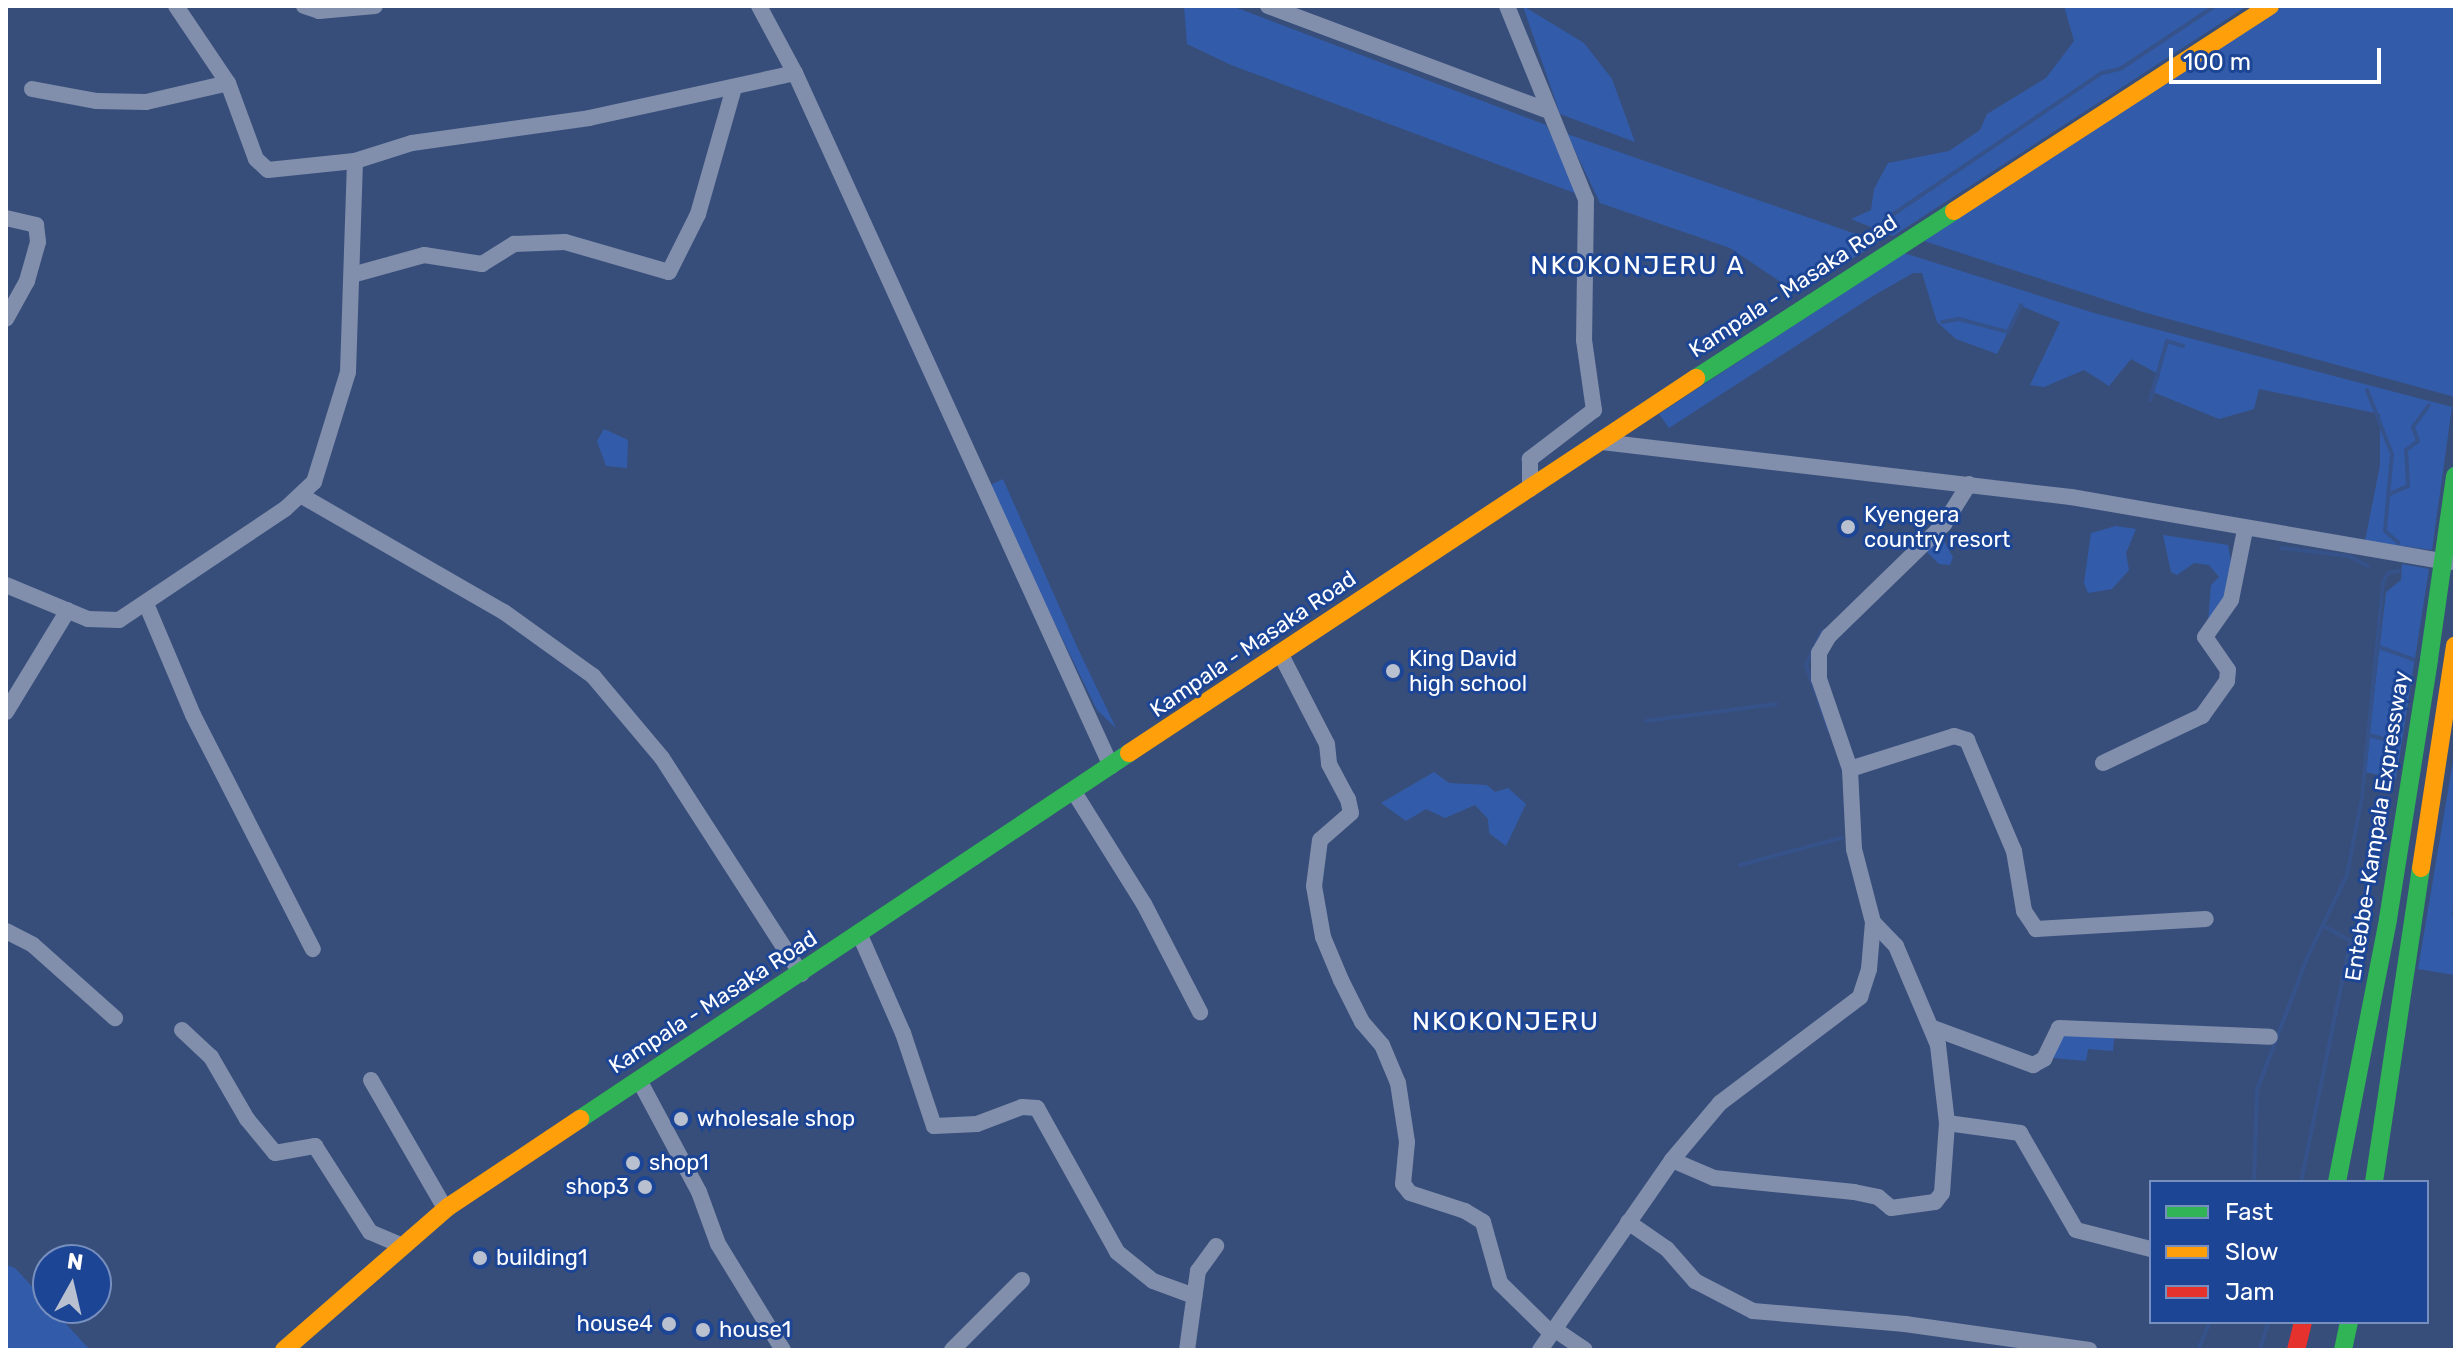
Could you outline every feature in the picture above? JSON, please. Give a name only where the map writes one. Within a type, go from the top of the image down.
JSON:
[{"type":"highway","name":"Kampala - Masaka Road","points":[[284,1350],[401,1245],[446,1210],[859,933],[1530,491],[1599,441],[2270,6]]},
{"type":"highway","name":"Entebbe–Kampala Expressway","points":[[2337,1180],[2388,919],[2455,476]]},
{"type":"highway","points":[[2374,1180],[2454,653]]},
{"type":"highway","points":[[2296,1350],[2302,1324]]},
{"type":"highway","points":[[2343,1350],[2349,1324]]},
{"type":"street","points":[[176,6],[228,83],[256,159],[268,170],[355,161],[412,143],[589,118],[795,73]]},
{"type":"street","points":[[304,6],[330,11],[375,6]]},
{"type":"street","points":[[759,6],[795,73],[1111,766]]},
{"type":"street","points":[[1268,6],[1549,111]]},
{"type":"street","points":[[1507,6],[1586,200],[1584,340],[1594,410],[1530,459],[1530,491]]},
{"type":"street","points":[[32,89],[97,101],[146,102],[228,83]]},
{"type":"street","points":[[352,275],[424,255],[482,264],[514,244],[565,242],[669,272],[698,214],[734,88]]},
{"type":"street","points":[[6,585],[102,621],[147,606],[302,496],[321,471],[344,397],[355,161]]},
{"type":"street","points":[[6,218],[36,225],[38,242],[27,281],[6,319]]},
{"type":"street","points":[[1599,441],[2115,504],[2245,530],[2455,563]]},
{"type":"street","points":[[1540,1350],[1672,1160],[1720,1103],[1860,997],[1869,969],[1873,922],[1854,849],[1850,769],[1819,679],[1819,653],[1829,636],[1944,524],[1969,484]]},
{"type":"street","points":[[302,496],[504,612],[593,676],[641,727],[801,974]]},
{"type":"street","points":[[2103,763],[2202,716],[2227,681],[2228,670],[2205,637],[2231,600],[2245,530]]},
{"type":"street","points":[[147,606],[193,715],[313,949]]},
{"type":"street","points":[[6,712],[68,610]]},
{"type":"street","points":[[1285,652],[1334,740],[1332,753],[1358,807],[1357,815],[1324,843],[1321,858],[1319,891],[1333,939]]},
{"type":"street","points":[[1285,652],[1327,744],[1329,764],[1348,799],[1351,813],[1320,840],[1314,886],[1323,937],[1341,980],[1362,1022],[1382,1045],[1398,1083],[1407,1142],[1403,1184],[1410,1193],[1465,1211],[1483,1222],[1500,1283],[1552,1331],[1585,1350]]},
{"type":"street","points":[[1850,769],[1954,736],[1967,740],[2014,851],[2024,911],[2036,929],[2206,919]]},
{"type":"street","points":[[1074,792],[1144,904],[1200,1012]]},
{"type":"street","points":[[1672,1160],[1714,1178],[1854,1192],[1878,1197],[1897,1209],[1935,1202],[1942,1193],[1947,1123],[1933,1028],[1896,946],[1873,922]]},
{"type":"street","points":[[6,931],[33,945],[115,1018]]},
{"type":"street","points":[[859,933],[900,1023],[934,1126],[977,1124],[1022,1107],[1037,1108],[1117,1252],[1153,1281],[1194,1296]]},
{"type":"street","points":[[1933,1028],[2033,1065],[2044,1059],[2059,1028],[2270,1037]]},
{"type":"street","points":[[182,1030],[211,1057],[247,1119],[275,1153],[315,1146],[370,1232],[401,1245]]},
{"type":"street","points":[[371,1080],[446,1210]]},
{"type":"street","points":[[639,1080],[690,1173],[718,1244],[783,1350]]},
{"type":"street","points":[[1947,1123],[2020,1133],[2076,1230],[2149,1248]]},
{"type":"street","points":[[1628,1222],[1667,1249],[1695,1281],[1753,1311],[1905,1324],[2089,1350]]},
{"type":"street","points":[[1187,1350],[1201,1264],[1216,1246]]},
{"type":"street","points":[[952,1350],[1022,1280]]},
{"type":"shaded area","points":[[1184,6],[1232,6],[1546,125],[1580,195],[1231,65],[1187,44]]},
{"type":"shaded area","points":[[1523,6],[1584,43],[1612,79],[1635,142],[1560,114]]},
{"type":"shaded area","points":[[2064,6],[2247,6],[1893,236],[1851,219],[1871,210],[1874,189],[1888,163],[1949,151],[1980,130],[1987,114],[2046,78],[2074,41]]},
{"type":"shaded area","points":[[2284,6],[2455,6],[2455,397],[2143,312],[1924,241]]},
{"type":"shaded area","points":[[1567,134],[1879,242],[1797,293],[1730,248],[1600,203]]},
{"type":"shaded area","points":[[1904,253],[2094,313],[2452,407],[2432,550],[2365,541],[2380,465],[2380,414],[2259,389],[2254,409],[2219,419],[2153,392],[2160,375],[2131,359],[2109,386],[2084,370],[2044,387],[2030,385],[2060,322],[2021,306],[1997,354],[1956,339],[1937,322],[1922,273],[1913,273],[1873,296],[1669,428],[1659,414]]},
{"type":"shaded area","points":[[604,429],[628,440],[627,468],[606,466],[597,441]]},
{"type":"shaded area","points":[[1003,479],[1116,728],[1097,710],[988,486]]},
{"type":"shaded area","points":[[2116,526],[2136,529],[2126,553],[2129,570],[2112,589],[2088,593],[2084,583],[2091,533]]},
{"type":"shaded area","points":[[2163,535],[2228,545],[2232,567],[2228,599],[2208,622],[2211,585],[2219,577],[2209,565],[2194,563],[2177,575],[2171,572]]},
{"type":"shaded area","points":[[1941,536],[1953,557],[1950,565],[1939,564],[1927,552]]},
{"type":"shaded area","points":[[2402,564],[2429,569],[2396,779],[2365,772],[2386,592],[2401,580]]},
{"type":"shaded area","points":[[2455,749],[2455,975],[2418,969]]},
{"type":"shaded area","points":[[1434,772],[1449,783],[1487,785],[1495,792],[1508,788],[1526,804],[1506,846],[1489,833],[1488,819],[1475,805],[1445,818],[1426,809],[1406,821],[1381,803]]},
{"type":"shaded area","points":[[2055,1033],[2114,1038],[2113,1051],[2088,1049],[2086,1061],[2052,1058]]},
{"type":"shaded area","points":[[6,1265],[15,1268],[32,1287],[32,1324],[66,1324],[90,1350],[6,1350]]},
{"type":"waterway","points":[[1886,219],[2102,73],[2120,69],[2215,6]]},
{"type":"waterway","points":[[1942,322],[1959,319],[2008,332],[2021,305]]},
{"type":"waterway","points":[[2150,400],[2167,341],[2183,346]]},
{"type":"waterway","points":[[2367,390],[2392,454],[2385,531],[2399,543]]},
{"type":"waterway","points":[[2390,494],[2408,486],[2406,450],[2418,441],[2413,427],[2429,405]]},
{"type":"waterway","points":[[2281,548],[2349,556],[2368,566]]},
{"type":"waterway","points":[[2254,1180],[2257,1090],[2308,956],[2347,875],[2362,798],[2383,582],[2388,573],[2399,571]]},
{"type":"waterway","points":[[1822,631],[1806,665],[1829,731]]},
{"type":"waterway","points":[[2379,647],[2414,660]]},
{"type":"waterway","points":[[1646,721],[1776,704]]},
{"type":"waterway","points":[[2368,735],[2399,743]]},
{"type":"waterway","points":[[2455,812],[2455,817]]},
{"type":"waterway","points":[[1740,865],[1841,838]]},
{"type":"waterway","points":[[2454,916],[2455,900]]},
{"type":"waterway","points":[[2324,926],[2359,946]]},
{"type":"waterway","points":[[2301,1180],[2350,943]]},
{"type":"waterway","points":[[2198,1350],[2209,1324]]},
{"type":"waterway","points":[[2260,1350],[2267,1324]]},
{"type":"traffic: fast","points":[[1696,378],[1954,211]]},
{"type":"traffic: fast","points":[[2429,659],[2455,476]]},
{"type":"traffic: fast","points":[[2337,1180],[2388,919],[2429,659]]},
{"type":"traffic: fast","points":[[580,1119],[1129,753]]},
{"type":"traffic: fast","points":[[2374,1180],[2421,868]]},
{"type":"traffic: fast","points":[[2343,1350],[2349,1324]]},
{"type":"traffic: slow","points":[[1954,211],[2270,6]]},
{"type":"traffic: slow","points":[[1129,753],[1696,378]]},
{"type":"traffic: slow","points":[[2421,868],[2455,646]]},
{"type":"traffic: slow","points":[[284,1350],[448,1207],[580,1119]]},
{"type":"traffic: jam","points":[[2296,1350],[2302,1324]]},
{"type":"place","name":"Kyengera country resort","points":[[1848,527]]},
{"type":"place","name":"King David high school","points":[[1393,671]]},
{"type":"place","name":"wholesale shop","points":[[681,1119]]},
{"type":"place","name":"shop1","points":[[633,1163]]},
{"type":"place","name":"shop3","points":[[645,1187]]},
{"type":"place","name":"building1","points":[[480,1258]]},
{"type":"place","name":"house4","points":[[669,1324]]},
{"type":"place","name":"house1","points":[[703,1330]]},
{"type":"district","name":"NKOKONJERU A","points":[[1638,266]]},
{"type":"district","name":"NKOKONJERU","points":[[1506,1022]]}]
